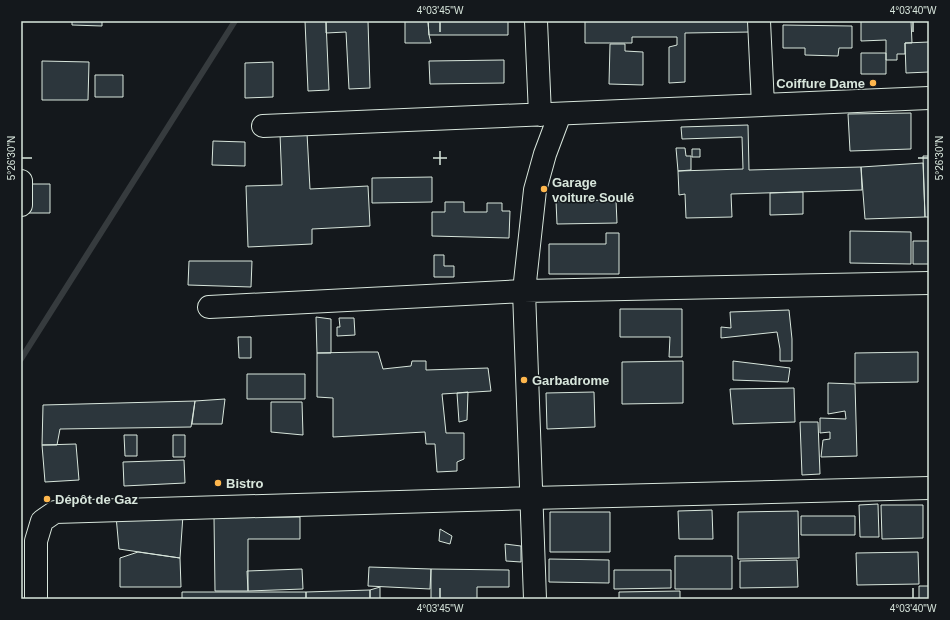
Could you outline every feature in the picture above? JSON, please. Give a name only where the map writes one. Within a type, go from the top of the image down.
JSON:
[{"type":"street","points":[[535,599],[524,291],[535,190],[545,154],[550,114],[536,21]]},
{"type":"street","points":[[759,21],[763,105]]},
{"type":"street","points":[[264,126],[929,98]]},
{"type":"street","points":[[21,181],[21,205]]},
{"type":"street","points":[[209,307],[524,291],[929,283]]},
{"type":"street","points":[[36,599],[36,541],[42,521],[55,512],[929,488]]},
{"type":"building","points":[[72,21],[102,21],[102,26],[72,25]]},
{"type":"building","points":[[305,21],[326,21],[329,90],[308,91]]},
{"type":"building","points":[[326,21],[368,21],[370,88],[349,89],[346,32],[326,33]]},
{"type":"building","points":[[405,21],[428,21],[431,43],[405,43]]},
{"type":"building","points":[[428,21],[508,21],[508,35],[429,35]]},
{"type":"building","points":[[585,21],[751,21],[751,32],[685,33],[685,82],[669,83],[669,47],[677,45],[677,37],[632,37],[632,43],[585,43]]},
{"type":"building","points":[[861,21],[911,21],[912,43],[905,43],[905,54],[897,54],[897,60],[886,60],[886,40],[861,41]]},
{"type":"building","points":[[783,25],[852,26],[852,48],[839,48],[838,56],[805,55],[805,48],[783,48]]},
{"type":"building","points":[[929,42],[929,72],[906,73],[905,43]]},
{"type":"building","points":[[610,44],[625,44],[625,51],[643,52],[643,85],[609,84]]},
{"type":"building","points":[[861,53],[886,53],[886,74],[861,74]]},
{"type":"building","points":[[504,60],[504,83],[430,84],[429,61]]},
{"type":"building","points":[[42,61],[89,62],[88,100],[42,100]]},
{"type":"building","points":[[273,62],[273,97],[245,98],[245,63]]},
{"type":"building","points":[[95,75],[123,75],[123,97],[95,97]]},
{"type":"building","points":[[911,113],[911,149],[850,151],[848,114]]},
{"type":"building","points":[[748,125],[749,170],[861,167],[862,190],[731,194],[732,217],[686,218],[685,194],[679,195],[678,171],[743,169],[742,137],[682,139],[681,127]]},
{"type":"building","points":[[307,133],[310,189],[368,186],[370,226],[312,229],[312,244],[248,247],[246,186],[282,185],[280,134]]},
{"type":"building","points":[[213,141],[245,142],[245,166],[212,165]]},
{"type":"building","points":[[676,148],[685,148],[686,156],[691,156],[691,170],[678,171]]},
{"type":"building","points":[[692,149],[700,149],[700,157],[692,157]]},
{"type":"building","points":[[923,156],[929,156],[929,217],[925,217]]},
{"type":"building","points":[[923,163],[925,217],[865,219],[861,167]]},
{"type":"building","points":[[432,177],[432,202],[372,203],[372,178]]},
{"type":"building","points":[[24,184],[50,184],[50,213],[24,213]]},
{"type":"building","points":[[803,192],[803,214],[770,215],[770,193]]},
{"type":"building","points":[[616,200],[617,223],[557,224],[556,201]]},
{"type":"building","points":[[445,202],[464,202],[464,212],[487,212],[487,203],[502,203],[502,211],[510,211],[509,238],[432,236],[432,212],[445,212]]},
{"type":"building","points":[[850,231],[911,232],[911,264],[850,263]]},
{"type":"building","points":[[606,233],[619,233],[619,274],[549,274],[549,244],[606,244]]},
{"type":"building","points":[[913,241],[929,241],[929,264],[913,264]]},
{"type":"building","points":[[434,255],[444,255],[444,266],[454,266],[454,277],[434,277]]},
{"type":"building","points":[[189,261],[252,261],[251,287],[188,285]]},
{"type":"building","points":[[620,309],[682,309],[682,357],[669,357],[670,337],[620,337]]},
{"type":"building","points":[[789,310],[792,339],[792,361],[780,361],[780,349],[777,332],[721,338],[721,327],[731,328],[730,312]]},
{"type":"building","points":[[316,317],[331,319],[331,353],[317,353]]},
{"type":"building","points":[[339,318],[354,318],[355,335],[337,336],[337,327],[340,327]]},
{"type":"building","points":[[238,337],[251,337],[251,358],[239,358]]},
{"type":"building","points":[[378,352],[383,369],[411,366],[412,361],[426,361],[426,370],[488,368],[491,391],[442,394],[446,433],[464,433],[464,459],[457,462],[457,471],[437,472],[435,444],[426,444],[425,432],[333,437],[333,398],[317,397],[317,353]]},
{"type":"building","points":[[918,352],[918,382],[855,383],[855,353]]},
{"type":"building","points":[[683,361],[683,403],[622,404],[622,362]]},
{"type":"building","points":[[733,361],[790,368],[788,382],[733,380]]},
{"type":"building","points":[[247,374],[305,374],[305,399],[247,399]]},
{"type":"building","points":[[828,383],[855,384],[857,456],[821,457],[823,440],[830,439],[830,432],[820,433],[820,418],[846,419],[845,411],[828,414]]},
{"type":"building","points":[[794,388],[795,422],[733,424],[730,389]]},
{"type":"building","points":[[468,392],[467,420],[459,422],[457,393]]},
{"type":"building","points":[[594,392],[595,427],[547,429],[546,393]]},
{"type":"building","points":[[225,399],[222,424],[192,424],[195,401]]},
{"type":"building","points":[[195,401],[191,427],[60,429],[57,445],[42,445],[43,405]]},
{"type":"building","points":[[271,402],[302,402],[303,435],[271,432]]},
{"type":"building","points":[[800,422],[818,422],[820,474],[802,475]]},
{"type":"building","points":[[124,435],[137,435],[137,456],[125,456]]},
{"type":"building","points":[[173,435],[185,435],[185,457],[173,457]]},
{"type":"building","points":[[76,444],[79,480],[45,482],[42,445]]},
{"type":"building","points":[[184,460],[185,483],[124,486],[123,462]]},
{"type":"building","points":[[878,504],[879,537],[860,537],[859,505]]},
{"type":"building","points":[[881,505],[923,505],[923,538],[882,539]]},
{"type":"building","points":[[712,510],[713,539],[679,539],[678,511]]},
{"type":"building","points":[[798,511],[799,558],[738,559],[738,512]]},
{"type":"building","points":[[550,512],[610,512],[610,552],[550,552]]},
{"type":"building","points":[[183,515],[180,558],[119,549],[116,516]]},
{"type":"building","points":[[801,516],[855,516],[855,535],[801,535]]},
{"type":"building","points":[[300,517],[300,539],[248,539],[248,591],[215,591],[214,518]]},
{"type":"building","points":[[440,529],[452,536],[450,544],[439,541]]},
{"type":"building","points":[[505,544],[521,546],[521,562],[506,561]]},
{"type":"building","points":[[138,552],[180,558],[181,587],[120,587],[120,558]]},
{"type":"building","points":[[918,552],[919,584],[857,585],[856,553]]},
{"type":"building","points":[[675,556],[732,556],[732,589],[675,589]]},
{"type":"building","points":[[549,559],[609,560],[609,583],[549,582]]},
{"type":"building","points":[[797,560],[798,587],[740,588],[740,561]]},
{"type":"building","points":[[369,567],[431,569],[430,589],[368,586]]},
{"type":"building","points":[[302,569],[303,589],[248,591],[247,571]]},
{"type":"building","points":[[431,569],[509,570],[509,587],[477,587],[477,599],[431,599]]},
{"type":"building","points":[[614,570],[671,570],[671,588],[614,589]]},
{"type":"building","points":[[919,586],[929,586],[929,599],[919,599]]},
{"type":"building","points":[[380,587],[380,599],[370,599],[370,590]]},
{"type":"building","points":[[370,590],[370,599],[306,599],[306,592]]},
{"type":"building","points":[[680,591],[680,599],[619,599],[619,592]]},
{"type":"building","points":[[182,592],[306,592],[306,599],[182,599]]},
{"type":"waterway","points":[[21,359],[235,21]]},
{"type":"place","name":"Coiffure Dame","points":[[873,83]]},
{"type":"place","name":"Garage voiture Soulé","points":[[544,189]]},
{"type":"place","name":"Garbadrome","points":[[524,380]]},
{"type":"place","name":"Bistro","points":[[218,483]]},
{"type":"place","name":"Dépôt de Gaz","points":[[47,499]]}]
